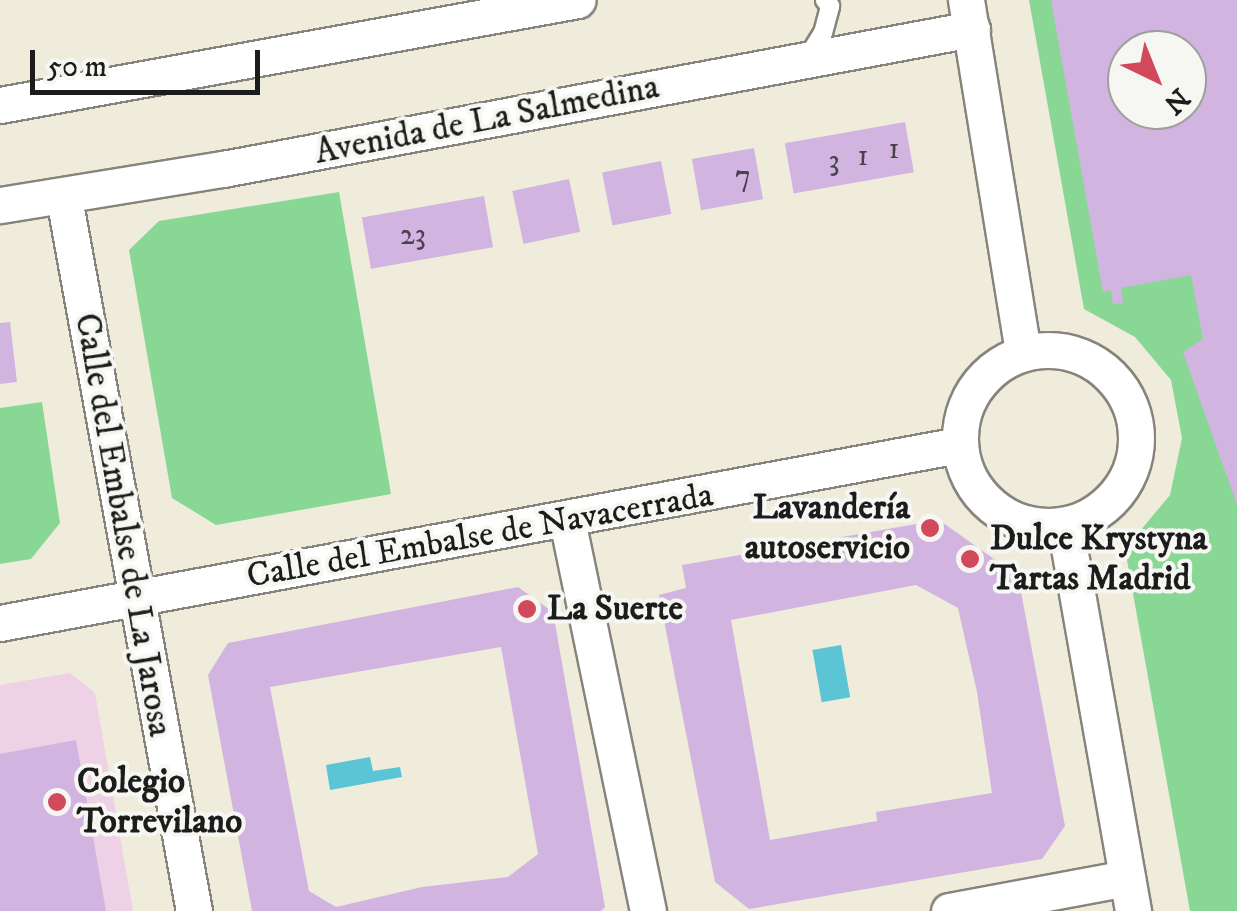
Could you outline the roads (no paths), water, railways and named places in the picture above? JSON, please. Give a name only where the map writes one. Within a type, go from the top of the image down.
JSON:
[{"type":"street","points":[[0,105],[578,0]]},
{"type":"street","points":[[970,15],[1023,352]]},
{"type":"street","name":"Avenida de La Salmedina","points":[[0,204],[64,198],[806,60],[970,15]]},
{"type":"street","name":"Calle del Embalse de La Jarosa","points":[[64,198],[194,911]]},
{"type":"street","points":[[1049,348],[1075,352],[1098,364],[1118,382],[1130,404],[1136,429],[1135,455],[1126,479],[1111,501],[1090,516],[1065,525],[1036,526],[1007,517],[983,499],[966,474],[959,445],[962,414],[974,387],[996,365],[1023,352],[1049,348]]},
{"type":"street","name":"Calle del Embalse de Navacerrada","points":[[0,623],[959,445]]},
{"type":"street","points":[[567,520],[648,911]]},
{"type":"street","points":[[949,911],[1130,895],[1065,525]]},
{"type":"lane","points":[[806,60],[823,34],[830,6],[826,0]]},
{"type":"water","points":[[841,645],[850,697],[822,702],[812,650]]},
{"type":"water","points":[[370,757],[373,771],[400,767],[402,777],[330,790],[326,765]]},
{"type":"place","name":"Lavandería autoservicio","points":[[930,528]]},
{"type":"place","name":"Dulce Krystyna Tartas Madrid","points":[[970,559]]},
{"type":"place","name":"La Suerte","points":[[527,609]]},
{"type":"place","name":"Colegio Torrevilano","points":[[57,802]]}]
